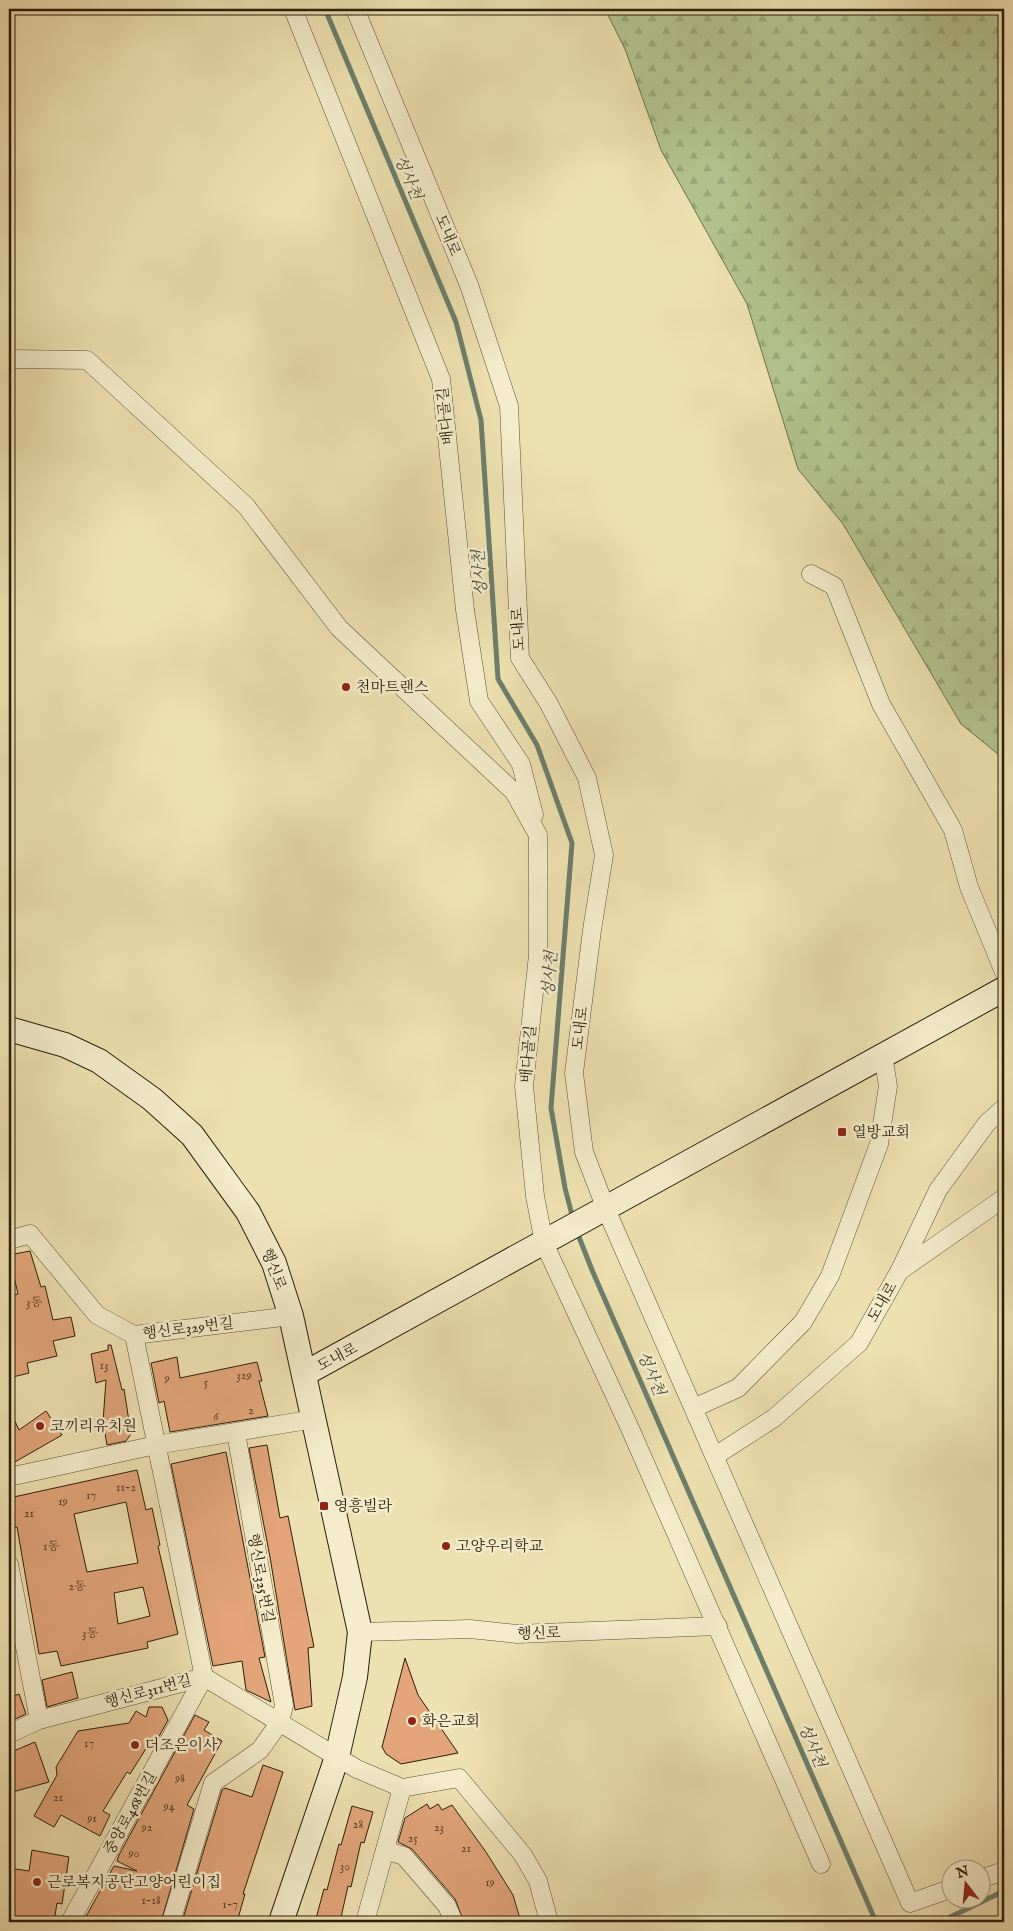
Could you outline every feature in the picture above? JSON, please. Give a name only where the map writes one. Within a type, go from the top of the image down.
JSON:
[{"type":"main road","points":[[601,1211],[1004,989]]},
{"type":"main road","name":"행신로","points":[[9,1029],[65,1046],[99,1061],[152,1098],[192,1136],[248,1212],[274,1263],[291,1316],[360,1632],[355,1677],[337,1757],[281,1922]]},
{"type":"main road","name":"도내로","points":[[304,1374],[601,1211]]},
{"type":"street","name":"배다골길","points":[[293,9],[441,379],[465,610],[479,701],[521,764],[538,835],[538,955],[524,1086],[534,1196],[549,1240],[628,1424],[821,1864]]},
{"type":"street","name":"도내로","points":[[355,9],[469,284],[508,406],[520,658],[549,704],[587,778],[604,855],[592,930],[574,1073],[584,1152],[601,1211],[694,1408],[910,1903],[940,1892]]},
{"type":"street","name":"배다골길","points":[[9,359],[86,360],[246,506],[339,628],[514,792],[538,835]]},
{"type":"street","points":[[811,574],[834,586],[882,704],[952,830],[969,887],[1004,972]]},
{"type":"street","points":[[694,1408],[738,1388],[803,1322],[830,1276],[879,1144],[888,1086],[883,1056]]},
{"type":"street","name":"도내로","points":[[715,1456],[774,1418],[859,1343],[900,1270],[938,1190],[988,1123],[1004,1108]]},
{"type":"street","points":[[900,1270],[1004,1198]]},
{"type":"street","name":"행신로329번길","points":[[9,1240],[30,1234],[97,1316],[134,1335],[291,1316]]},
{"type":"street","points":[[134,1335],[204,1677]]},
{"type":"street","points":[[9,1477],[156,1445],[236,1434],[314,1418]]},
{"type":"street","name":"행신로325번길","points":[[236,1434],[284,1705],[280,1722]]},
{"type":"street","points":[[9,1564],[39,1720]]},
{"type":"street","name":"행신로","points":[[360,1632],[470,1629],[517,1634],[718,1626]]},
{"type":"street","name":"행신로311번길","points":[[9,1734],[39,1720],[204,1677],[357,1770],[402,1788]]},
{"type":"street","name":"중앙로468번길","points":[[70,1922],[204,1677]]},
{"type":"street","points":[[171,1922],[213,1783],[260,1750],[280,1722]]},
{"type":"street","points":[[365,1922],[402,1788],[459,1778],[523,1855],[538,1881],[549,1922]]},
{"type":"street","points":[[385,1850],[404,1856],[447,1906],[454,1922]]},
{"type":"street","points":[[990,1876],[1004,1871]]},
{"type":"green space","points":[[605,9],[1004,9],[1004,759],[961,724],[843,524],[798,469],[747,304],[661,150],[625,49]]},
{"type":"building","points":[[30,1251],[41,1287],[45,1286],[53,1320],[71,1317],[75,1336],[53,1341],[57,1356],[27,1363],[29,1373],[9,1378],[9,1296],[18,1294],[9,1255]]},
{"type":"building","points":[[108,1345],[111,1345],[122,1390],[124,1389],[131,1434],[126,1441],[107,1445],[103,1422],[106,1380],[96,1383],[91,1354],[108,1350]]},
{"type":"building","points":[[177,1357],[180,1378],[257,1362],[262,1381],[259,1381],[268,1416],[170,1432],[164,1401],[159,1403],[151,1363]]},
{"type":"building","name":"코끼리유치원","points":[[9,1408],[19,1430],[46,1411],[62,1435],[13,1463],[9,1456]]},
{"type":"building","points":[[267,1445],[280,1518],[288,1516],[314,1647],[308,1648],[312,1706],[295,1710],[270,1557],[249,1448]]},
{"type":"building","points":[[226,1452],[265,1657],[259,1658],[271,1702],[246,1690],[242,1661],[213,1666],[171,1464]]},
{"type":"building","points":[[137,1470],[146,1510],[152,1508],[160,1545],[158,1546],[178,1634],[147,1642],[148,1648],[61,1666],[57,1651],[39,1654],[17,1527],[13,1528],[9,1498]],"holes":[[[126,1502],[138,1563],[87,1572],[74,1514]],[[143,1587],[150,1616],[118,1624],[114,1593]]]},
{"type":"building","name":"화은교회","points":[[405,1658],[418,1695],[458,1753],[401,1764],[386,1754],[382,1747]]},
{"type":"building","points":[[72,1672],[78,1698],[47,1707],[42,1680]]},
{"type":"building","points":[[19,1694],[26,1714],[9,1722],[9,1698]]},
{"type":"building","points":[[149,1707],[162,1707],[168,1720],[156,1742],[152,1739],[130,1774],[127,1772],[103,1811],[110,1815],[100,1836],[61,1815],[54,1827],[34,1816],[57,1775],[56,1767],[78,1731],[129,1723],[136,1711],[146,1717]]},
{"type":"building","points":[[195,1715],[209,1722],[204,1730],[222,1741],[187,1805],[194,1809],[161,1922],[83,1922],[114,1866],[137,1871],[117,1861],[119,1855]]},
{"type":"building","points":[[35,1742],[49,1782],[9,1793],[9,1753]]},
{"type":"building","points":[[263,1765],[283,1772],[243,1894],[245,1894],[237,1922],[182,1922],[222,1790],[225,1788],[252,1797]]},
{"type":"building","points":[[427,1804],[430,1809],[438,1804],[442,1810],[452,1805],[486,1852],[513,1895],[521,1922],[464,1922],[455,1899],[412,1849],[398,1842],[405,1818]]},
{"type":"building","points":[[352,1806],[373,1812],[364,1843],[361,1842],[351,1887],[348,1886],[340,1922],[315,1922],[324,1889],[327,1890],[339,1844],[341,1845]]},
{"type":"building","name":"근로복지공단고양어린이집","points":[[32,1850],[69,1857],[62,1904],[57,1903],[54,1922],[9,1922],[9,1868],[29,1871]]},
{"type":"waterway","name":"성사천","points":[[325,9],[456,322],[481,420],[498,679],[537,745],[572,843],[551,1108],[565,1188],[573,1219]]},
{"type":"waterway","name":"성사천","points":[[577,1232],[876,1922]]},
{"type":"waterway","points":[[940,1922],[1004,1891]]},
{"type":"place","name":"천마트랜스","points":[[346,687]]},
{"type":"place","name":"열방교회","points":[[842,1132]]},
{"type":"place","name":"코끼리유치원","points":[[40,1426]]},
{"type":"place","name":"영흥빌라","points":[[324,1506]]},
{"type":"place","name":"고양우리학교","points":[[446,1546]]},
{"type":"place","name":"화은교회","points":[[412,1721]]},
{"type":"place","name":"더조은이사","points":[[135,1745]]},
{"type":"place","name":"근로복지공단고양어린이집","points":[[37,1882]]}]
